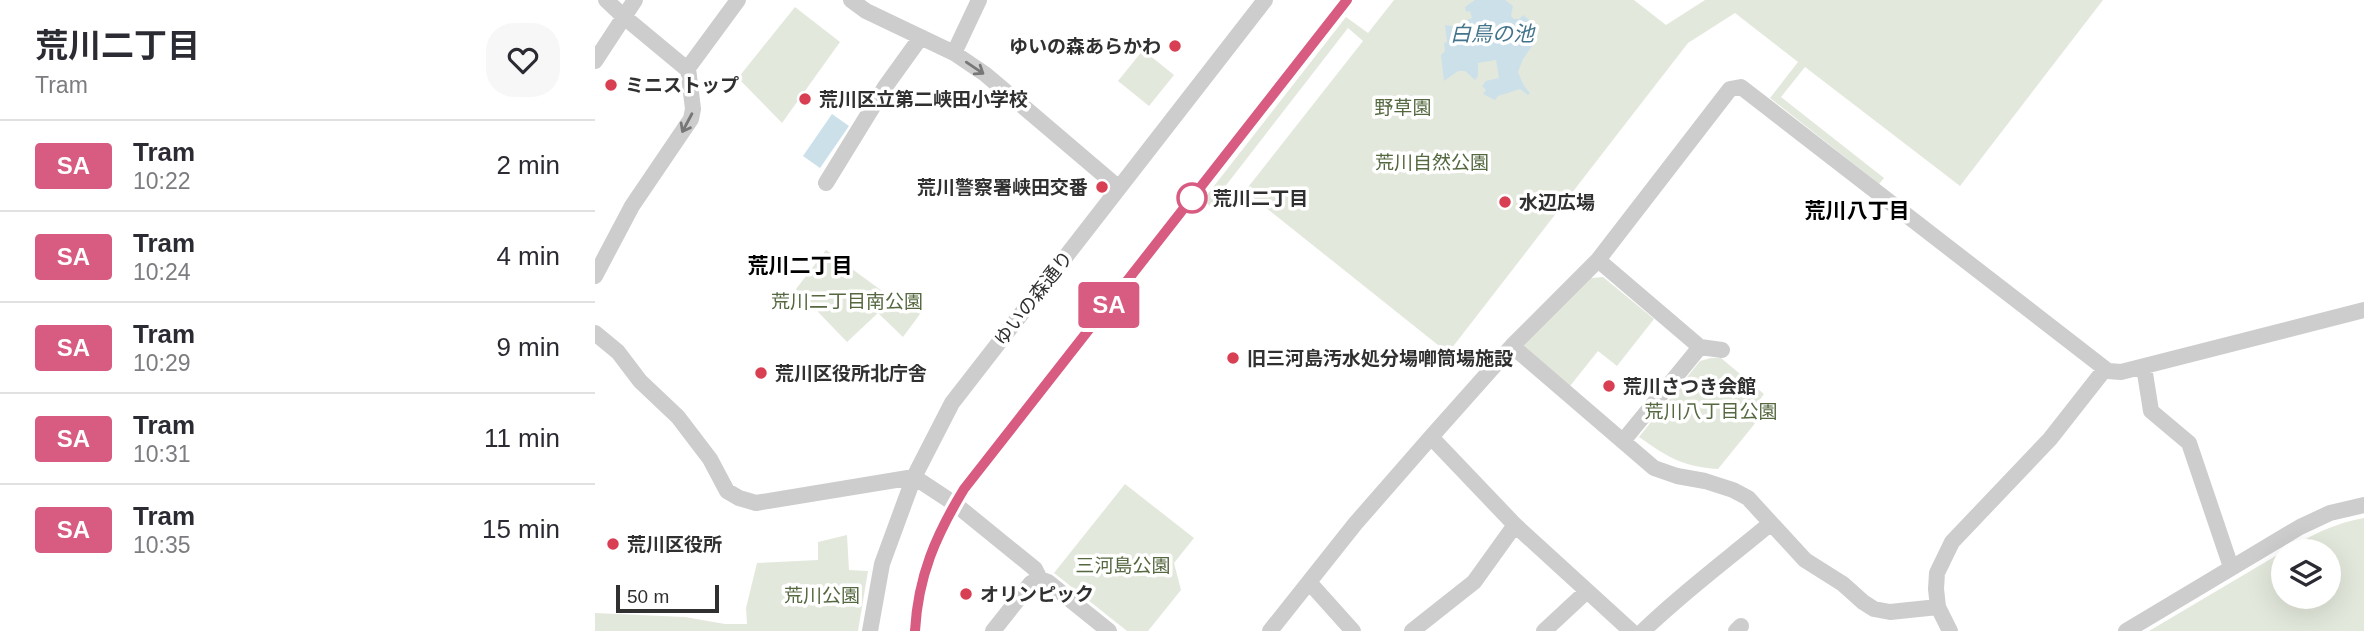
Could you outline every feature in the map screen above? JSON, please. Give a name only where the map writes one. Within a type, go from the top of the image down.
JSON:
[{"type":"street","points":[[606,0],[688,70]]},
{"type":"street","points":[[595,61],[635,0]]},
{"type":"street","points":[[595,276],[632,206],[691,119],[693,110],[688,70],[738,0]]},
{"type":"street","points":[[851,0],[866,11],[954,53],[985,74],[1119,188]]},
{"type":"street","points":[[954,53],[979,0]]},
{"type":"street","points":[[1243,0],[1261,6]]},
{"type":"street","name":"ゆいの森通り","points":[[870,631],[882,564],[914,477],[952,403],[1261,6]]},
{"type":"street","points":[[826,183],[885,87],[921,37]]},
{"type":"street","points":[[1270,631],[1355,524],[1431,437],[1512,346],[1598,260],[1730,89],[1741,87],[2105,369],[2122,372],[2144,367],[2364,310]]},
{"type":"street","points":[[1598,260],[1700,347],[1722,350]]},
{"type":"street","points":[[595,333],[618,352],[640,382],[678,417],[710,459],[727,491],[739,498],[756,503],[914,477],[955,504],[1035,569],[1040,579],[1048,582],[1109,631]]},
{"type":"street","points":[[1512,346],[1654,468],[1677,477],[1733,489],[1748,498],[1805,560],[1843,584],[1874,609],[1890,612],[1938,607]]},
{"type":"street","points":[[1623,441],[1700,347]]},
{"type":"street","points":[[2144,367],[2151,411],[2189,443],[2231,567]]},
{"type":"street","points":[[1950,631],[1938,607],[1935,589],[1937,573],[1952,542],[2050,439],[2105,369]]},
{"type":"street","points":[[1431,437],[1515,525],[1632,631]]},
{"type":"street","points":[[2126,631],[2300,527],[2330,513],[2364,505]]},
{"type":"street","points":[[1643,631],[1683,593],[1771,523]]},
{"type":"street","points":[[1412,631],[1473,582],[1515,525]]},
{"type":"street","points":[[993,631],[1031,583],[1040,579]]},
{"type":"street","points":[[1309,582],[1353,631]]},
{"type":"street","points":[[1544,631],[1586,592]]},
{"type":"green space","name":"荒川自然公園","points":[[1394,0],[1634,0],[1666,25],[1705,0],[2103,0],[1960,186],[1805,67],[1781,97],[1884,178],[1879,184],[1770,98],[1798,62],[1735,13],[1688,43],[1448,353],[1245,191],[1363,41],[1348,28],[1210,206],[1203,200],[1346,17],[1368,33]]},
{"type":"green space","points":[[795,7],[840,42],[782,123],[738,78]]},
{"type":"green space","points":[[1143,50],[1174,75],[1149,106],[1118,81]]},
{"type":"green space","name":"荒川二丁目南公園","points":[[826,250],[885,293],[923,310],[903,337],[878,313],[847,342],[796,289]]},
{"type":"green space","points":[[1603,277],[1654,319],[1617,366],[1598,351],[1570,386],[1524,350],[1523,342],[1591,278]]},
{"type":"green space","name":"荒川八丁目公園","points":[[1721,358],[1764,394],[1753,409],[1761,416],[1718,469],[1676,460],[1639,437],[1700,361]]},
{"type":"green space","name":"三河島公園","points":[[1125,484],[1194,538],[1174,563],[1181,590],[1148,631],[1127,631],[1054,573]]},
{"type":"green space","points":[[2364,518],[2364,631],[2149,631],[2271,559],[2271,609],[2341,609],[2341,539],[2305,539],[2343,523]]},
{"type":"green space","name":"荒川公園","points":[[847,535],[849,570],[868,571],[858,631],[595,631],[595,613],[685,617],[725,624],[747,624],[746,608],[757,563],[818,560],[818,542]]},
{"type":"water","name":"白鳥の池","points":[[1475,0],[1505,0],[1513,6],[1511,16],[1514,19],[1523,15],[1536,25],[1531,33],[1537,39],[1523,59],[1518,72],[1530,93],[1528,95],[1520,89],[1498,96],[1495,100],[1483,94],[1486,90],[1482,86],[1486,81],[1499,78],[1496,60],[1478,63],[1478,76],[1475,80],[1465,71],[1458,71],[1444,81],[1441,55],[1445,51],[1444,43],[1447,42],[1445,25],[1466,28],[1464,21],[1472,18],[1465,7]]},
{"type":"water","points":[[832,114],[849,126],[820,168],[803,156]]},
{"type":"tram line","points":[[915,631],[924,574],[937,540],[964,489],[1347,0]]},
{"type":"tram line","name":"SA","points":[[915,631],[923,573],[944,520],[964,489],[1347,0]]},
{"type":"place","name":"ゆいの森あらかわ","points":[[1175,46]]},
{"type":"place","name":"ミニストップ","points":[[611,85]]},
{"type":"place","name":"荒川区立第二峡田小学校","points":[[805,99]]},
{"type":"place","name":"荒川警察署峡田交番","points":[[1102,187]]},
{"type":"place","name":"荒川二丁目","points":[[1192,198]]},
{"type":"place","name":"水辺広場","points":[[1505,202]]},
{"type":"place","name":"旧三河島汚水処分場喞筒場施設","points":[[1233,358]]},
{"type":"place","name":"荒川区役所北庁舎","points":[[761,373]]},
{"type":"place","name":"荒川さつき会館","points":[[1609,386]]},
{"type":"place","name":"荒川区役所","points":[[613,544]]},
{"type":"place","name":"オリンピック","points":[[966,594]]},
{"type":"district","name":"荒川八丁目","points":[[1857,211]]},
{"type":"district","name":"荒川二丁目","points":[[800,266]]},
{"type":"park label","name":"野草園","points":[[1403,107]]}]
